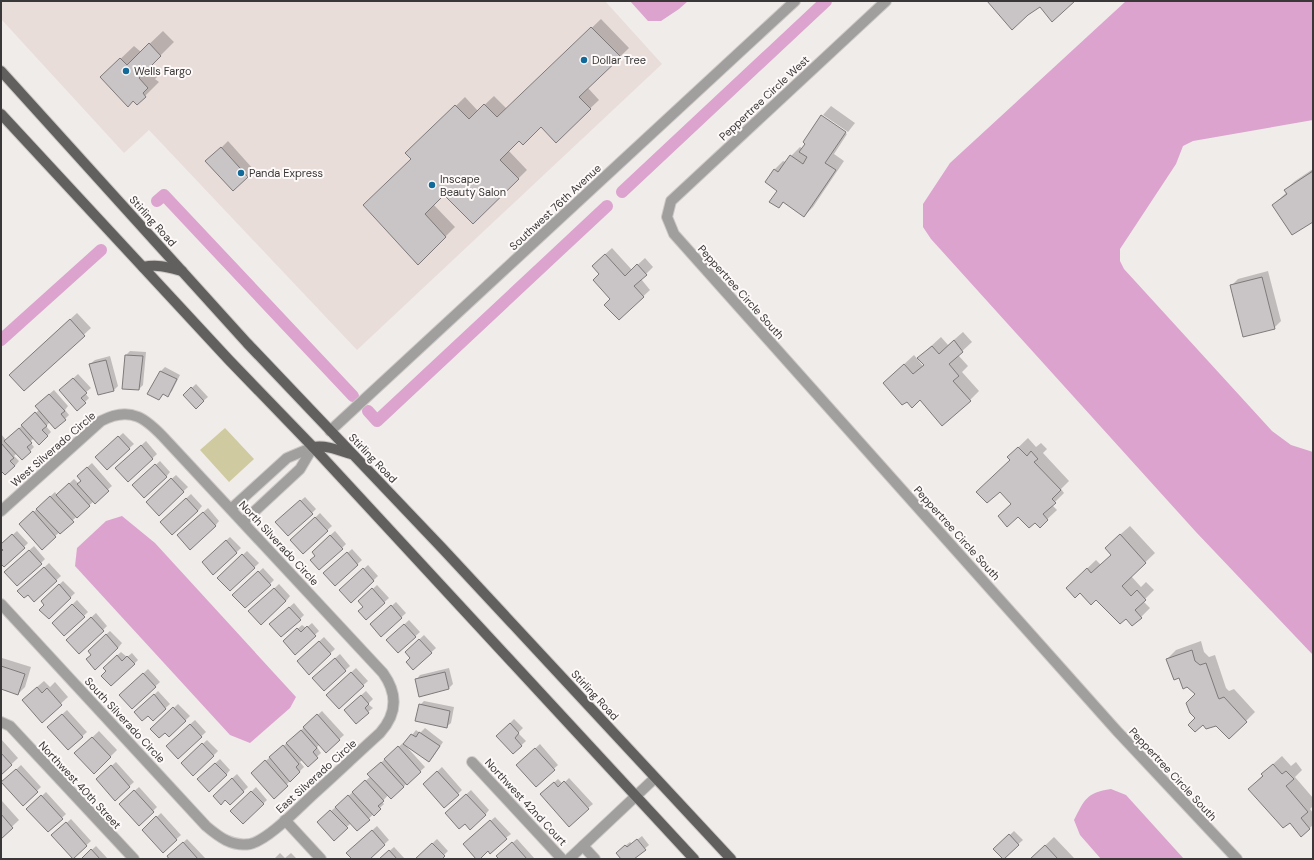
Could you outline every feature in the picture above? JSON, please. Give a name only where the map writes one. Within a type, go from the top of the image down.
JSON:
[{"type":"main road","name":"Stirling Road","points":[[1,71],[247,343],[453,560],[731,859]]},
{"type":"main road","points":[[1,114],[313,447],[694,859]]},
{"type":"main road","points":[[143,267],[162,265],[182,271]]},
{"type":"main road","points":[[313,447],[330,447],[353,455]]},
{"type":"street","name":"Southwest 76th Avenue","points":[[330,431],[795,1]]},
{"type":"street","name":"Peppertree Circle West","points":[[667,217],[671,201],[886,1]]},
{"type":"street","name":"Peppertree Circle South","points":[[667,217],[674,234],[679,240],[1117,731],[1237,859]]},
{"type":"street","name":"North Silverado Circle","points":[[126,414],[139,417],[151,425],[232,509],[383,673],[393,691],[394,704]]},
{"type":"street","name":"West Silverado Circle","points":[[1,511],[101,421],[114,415],[126,414]]},
{"type":"street","points":[[232,509],[287,458],[313,447]]},
{"type":"street","points":[[243,522],[300,469],[313,447]]},
{"type":"street","name":"South Silverado Circle","points":[[1,604],[206,826],[222,839],[237,844]]},
{"type":"street","name":"East Silverado Circle","points":[[237,844],[251,844],[258,841],[285,820],[380,733],[389,721],[394,704]]},
{"type":"street","name":"Northwest 40th Street","points":[[5,724],[134,859]]},
{"type":"street","name":"Northwest 42nd Court","points":[[472,762],[562,859]]},
{"type":"street","points":[[569,859],[655,778]]},
{"type":"street","points":[[285,820],[321,859]]},
{"type":"street","name":"Northwest 42nd Court","points":[[583,846],[595,859]]},
{"type":"shaded area","points":[[1,1],[605,1],[662,64],[357,350],[149,130],[124,153],[1,19]]},
{"type":"shaded area","points":[[630,1],[688,1],[661,21],[648,21]]},
{"type":"shaded area","points":[[1126,1],[1313,1],[1313,120],[1193,141],[1183,146],[1176,164],[1120,249],[1120,261],[1124,269],[1272,431],[1291,445],[1313,452],[1313,655],[1196,532],[931,239],[923,227],[923,204],[950,163]]},
{"type":"shaded area","points":[[225,428],[254,459],[229,482],[200,450]]},
{"type":"shaded area","points":[[122,516],[155,543],[296,697],[290,708],[250,743],[230,735],[75,566],[77,548],[106,521]]},
{"type":"shaded area","points":[[1111,789],[1126,795],[1184,859],[1101,859],[1080,835],[1074,820],[1087,798],[1096,793]]},
{"type":"building","points":[[987,1],[1075,1],[1052,22],[1040,7],[1028,15],[1012,30]]},
{"type":"building","points":[[591,27],[621,57],[579,97],[591,109],[556,143],[541,127],[523,145],[519,141],[500,160],[519,179],[473,224],[444,195],[425,214],[446,237],[418,265],[363,205],[411,159],[405,153],[455,105],[469,119],[484,104],[497,117]]},
{"type":"building","name":"Wells Fargo","points":[[149,43],[161,56],[139,78],[148,88],[143,93],[146,97],[137,105],[133,101],[128,107],[100,77],[120,58],[127,65]]},
{"type":"building","points":[[821,115],[846,132],[825,163],[836,170],[804,217],[783,202],[779,208],[769,202],[777,191],[765,182],[774,169],[778,172],[790,155],[803,164],[807,157],[799,152],[805,144],[803,142]]},
{"type":"building","points":[[221,147],[248,177],[233,191],[205,161]]},
{"type":"building","points":[[1313,171],[1313,222],[1292,235],[1272,205],[1287,194],[1284,190]]},
{"type":"building","points":[[605,254],[625,276],[637,264],[647,275],[634,286],[644,297],[619,320],[604,305],[610,299],[593,280],[599,274],[592,266]]},
{"type":"building","points":[[1262,277],[1275,329],[1243,337],[1230,285]]},
{"type":"building","points":[[70,319],[85,336],[24,391],[9,375]]},
{"type":"building","points":[[954,340],[963,352],[949,364],[959,376],[953,381],[971,401],[942,426],[920,400],[912,408],[907,402],[902,405],[883,383],[904,364],[913,374],[924,365],[917,358],[932,346],[939,354]]},
{"type":"building","points":[[125,355],[143,356],[139,390],[122,389]]},
{"type":"building","points":[[106,360],[114,391],[98,395],[89,364]]},
{"type":"building","points":[[160,371],[177,379],[168,397],[163,394],[159,400],[147,394]]},
{"type":"building","points":[[73,378],[87,393],[81,398],[86,403],[77,411],[59,390]]},
{"type":"building","points":[[191,387],[204,401],[196,409],[183,395]]},
{"type":"building","points":[[49,394],[65,411],[61,414],[66,420],[55,429],[35,406]]},
{"type":"building","points":[[35,412],[47,426],[42,430],[48,436],[39,445],[21,425]]},
{"type":"building","points":[[19,428],[32,443],[27,447],[31,452],[22,460],[4,441]]},
{"type":"building","points":[[118,436],[130,449],[107,470],[95,457]]},
{"type":"building","points":[[1,443],[14,458],[10,461],[15,466],[5,475],[1,471]]},
{"type":"building","points":[[141,445],[153,459],[128,482],[115,468]]},
{"type":"building","points":[[1018,447],[1027,456],[1031,451],[1038,459],[1034,462],[1061,490],[1052,499],[1056,503],[1043,514],[1048,520],[1040,528],[1035,523],[1029,528],[1018,517],[1007,527],[998,516],[1011,504],[1000,492],[987,503],[976,492],[1010,460],[1007,457]]},
{"type":"building","points":[[155,464],[167,477],[144,498],[132,485]]},
{"type":"building","points":[[87,467],[109,491],[95,504],[77,484],[81,481],[77,476]]},
{"type":"building","points":[[171,478],[184,492],[159,516],[146,502]]},
{"type":"building","points":[[69,483],[90,506],[77,518],[56,495]]},
{"type":"building","points":[[50,496],[74,522],[60,534],[36,509]]},
{"type":"building","points":[[186,498],[198,511],[172,535],[160,522]]},
{"type":"building","points":[[300,500],[313,514],[288,536],[275,522]]},
{"type":"building","points":[[33,511],[56,537],[42,550],[19,524]]},
{"type":"building","points":[[203,512],[216,526],[190,550],[177,535]]},
{"type":"building","points":[[315,517],[328,531],[303,554],[290,540]]},
{"type":"building","points":[[12,534],[25,548],[4,567],[1,564],[1,552],[3,550],[1,548],[1,544]]},
{"type":"building","points":[[1120,534],[1146,563],[1122,586],[1131,596],[1137,590],[1146,600],[1135,610],[1142,618],[1132,626],[1126,619],[1120,624],[1096,600],[1091,605],[1080,593],[1075,598],[1066,588],[1087,568],[1091,573],[1111,555],[1105,548]]},
{"type":"building","points":[[330,535],[343,549],[319,570],[310,560],[315,556],[312,552]]},
{"type":"building","points":[[226,540],[237,553],[213,575],[202,562]]},
{"type":"building","points":[[29,550],[42,564],[17,586],[4,572]]},
{"type":"building","points":[[347,552],[358,565],[335,586],[323,573]]},
{"type":"building","points":[[242,554],[255,568],[230,591],[217,578]]},
{"type":"building","points":[[44,567],[57,581],[34,602],[28,595],[24,598],[17,591]]},
{"type":"building","points":[[363,568],[374,581],[351,603],[339,590]]},
{"type":"building","points":[[258,571],[271,585],[245,608],[232,595]]},
{"type":"building","points":[[59,584],[71,598],[49,619],[39,610],[44,605],[41,601]]},
{"type":"building","points":[[274,588],[286,601],[261,625],[248,611]]},
{"type":"building","points":[[372,588],[385,603],[366,620],[358,611],[363,607],[358,601]]},
{"type":"building","points":[[72,604],[85,617],[64,636],[52,623]]},
{"type":"building","points":[[391,605],[402,618],[381,637],[370,624]]},
{"type":"building","points":[[289,607],[301,620],[281,637],[269,624]]},
{"type":"building","points":[[91,617],[104,631],[79,654],[66,640]]},
{"type":"building","points":[[404,624],[416,637],[398,653],[386,640]]},
{"type":"building","points":[[307,626],[316,636],[295,655],[283,641],[297,628],[301,632]]},
{"type":"building","points":[[106,634],[118,648],[95,670],[86,659],[91,655],[88,651]]},
{"type":"building","points":[[419,639],[432,653],[413,670],[406,662],[410,658],[405,652]]},
{"type":"building","points":[[319,641],[331,654],[309,675],[297,661]]},
{"type":"building","points":[[1192,650],[1195,661],[1200,665],[1206,663],[1219,699],[1224,697],[1247,722],[1229,739],[1216,726],[1206,729],[1203,725],[1195,732],[1188,725],[1195,718],[1190,713],[1186,703],[1195,694],[1187,687],[1183,689],[1179,678],[1174,680],[1166,659]]},
{"type":"building","points":[[117,655],[122,661],[127,656],[135,664],[111,686],[101,676],[106,671],[103,668]]},
{"type":"building","points":[[335,658],[346,671],[324,691],[312,678]]},
{"type":"building","points":[[1,666],[25,674],[18,695],[1,689]]},
{"type":"building","points":[[351,672],[364,686],[339,709],[326,695]]},
{"type":"building","points":[[445,672],[449,689],[419,697],[415,679]]},
{"type":"building","points":[[143,673],[156,687],[132,709],[119,695]]},
{"type":"building","points":[[37,687],[42,693],[47,688],[62,705],[42,723],[22,700]]},
{"type":"building","points":[[154,694],[166,709],[153,721],[148,716],[142,721],[134,712]]},
{"type":"building","points":[[361,695],[369,704],[365,708],[369,713],[356,724],[344,710]]},
{"type":"building","points":[[419,704],[450,711],[447,728],[415,721]]},
{"type":"building","points":[[173,707],[186,721],[169,737],[165,733],[159,738],[150,729]]},
{"type":"building","points":[[62,714],[83,737],[68,750],[47,727]]},
{"type":"building","points":[[317,714],[340,740],[326,753],[303,727]]},
{"type":"building","points":[[510,723],[519,733],[515,738],[522,746],[513,754],[496,736]]},
{"type":"building","points":[[190,724],[202,737],[178,759],[166,746]]},
{"type":"building","points":[[301,730],[317,748],[313,752],[318,758],[308,767],[286,743]]},
{"type":"building","points":[[419,732],[440,746],[429,762],[403,744],[411,734],[416,737]]},
{"type":"building","points":[[92,737],[111,757],[94,774],[74,753]]},
{"type":"building","points":[[202,743],[214,756],[193,776],[181,763]]},
{"type":"building","points":[[283,745],[299,764],[296,767],[300,772],[290,782],[269,757]]},
{"type":"building","points":[[398,746],[421,772],[407,785],[384,759]]},
{"type":"building","points":[[535,748],[555,770],[536,787],[516,765]]},
{"type":"building","points":[[1,753],[12,765],[1,775]]},
{"type":"building","points":[[265,760],[288,786],[274,799],[251,773]]},
{"type":"building","points":[[381,762],[404,787],[391,799],[367,774]]},
{"type":"building","points":[[215,763],[227,775],[209,792],[197,779]]},
{"type":"building","points":[[1273,764],[1282,774],[1286,771],[1294,779],[1286,786],[1308,812],[1301,818],[1310,829],[1301,837],[1290,823],[1283,828],[1248,789],[1263,776],[1261,774]]},
{"type":"building","points":[[111,765],[130,787],[115,801],[96,779]]},
{"type":"building","points":[[16,769],[38,792],[23,806],[1,782]]},
{"type":"building","points":[[437,771],[459,795],[444,808],[423,784]]},
{"type":"building","points":[[232,778],[244,792],[230,805],[225,800],[221,805],[213,796]]},
{"type":"building","points":[[365,780],[384,801],[378,806],[381,809],[374,816],[352,792]]},
{"type":"building","points":[[564,781],[589,809],[569,827],[540,794],[554,782],[558,787]]},
{"type":"building","points":[[134,790],[154,812],[139,826],[119,804]]},
{"type":"building","points":[[251,791],[264,804],[243,824],[230,811]]},
{"type":"building","points":[[466,794],[486,815],[470,830],[465,824],[459,829],[445,813]]},
{"type":"building","points":[[41,795],[63,819],[48,832],[26,809]]},
{"type":"building","points":[[348,795],[370,820],[357,831],[335,807]]},
{"type":"building","points":[[330,810],[348,828],[334,841],[317,822]]},
{"type":"building","points":[[1,814],[13,828],[1,839]]},
{"type":"building","points":[[156,816],[177,840],[163,853],[142,830]]},
{"type":"building","points":[[490,820],[507,839],[490,854],[488,851],[480,859],[476,859],[463,844]]},
{"type":"building","points":[[66,822],[87,846],[73,859],[51,835]]},
{"type":"building","points":[[372,830],[385,845],[370,859],[352,859],[346,853]]},
{"type":"building","points":[[1009,834],[1019,845],[1003,859],[993,849]]},
{"type":"building","points":[[637,839],[646,850],[634,859],[621,859],[616,853],[625,845],[627,847]]},
{"type":"building","points":[[183,842],[198,859],[169,859],[167,856]]},
{"type":"building","points":[[512,842],[527,859],[499,859],[496,856]]},
{"type":"building","points":[[432,843],[445,856],[442,859],[415,859]]},
{"type":"building","points":[[1045,845],[1058,859],[1030,859]]},
{"type":"building","points":[[91,849],[100,859],[81,859]]},
{"type":"building","points":[[389,850],[397,859],[379,859]]},
{"type":"waterway","points":[[622,192],[826,1]]},
{"type":"waterway","points":[[157,201],[164,195],[353,396]]},
{"type":"waterway","points":[[368,411],[377,421],[607,206]]},
{"type":"waterway","points":[[1,340],[101,250]]},
{"type":"place","name":"Dollar Tree","points":[[584,60]]},
{"type":"place","name":"Wells Fargo","points":[[126,71]]},
{"type":"place","name":"Panda Express","points":[[241,173]]},
{"type":"place","name":"Inscape Beauty Salon","points":[[432,185]]}]
